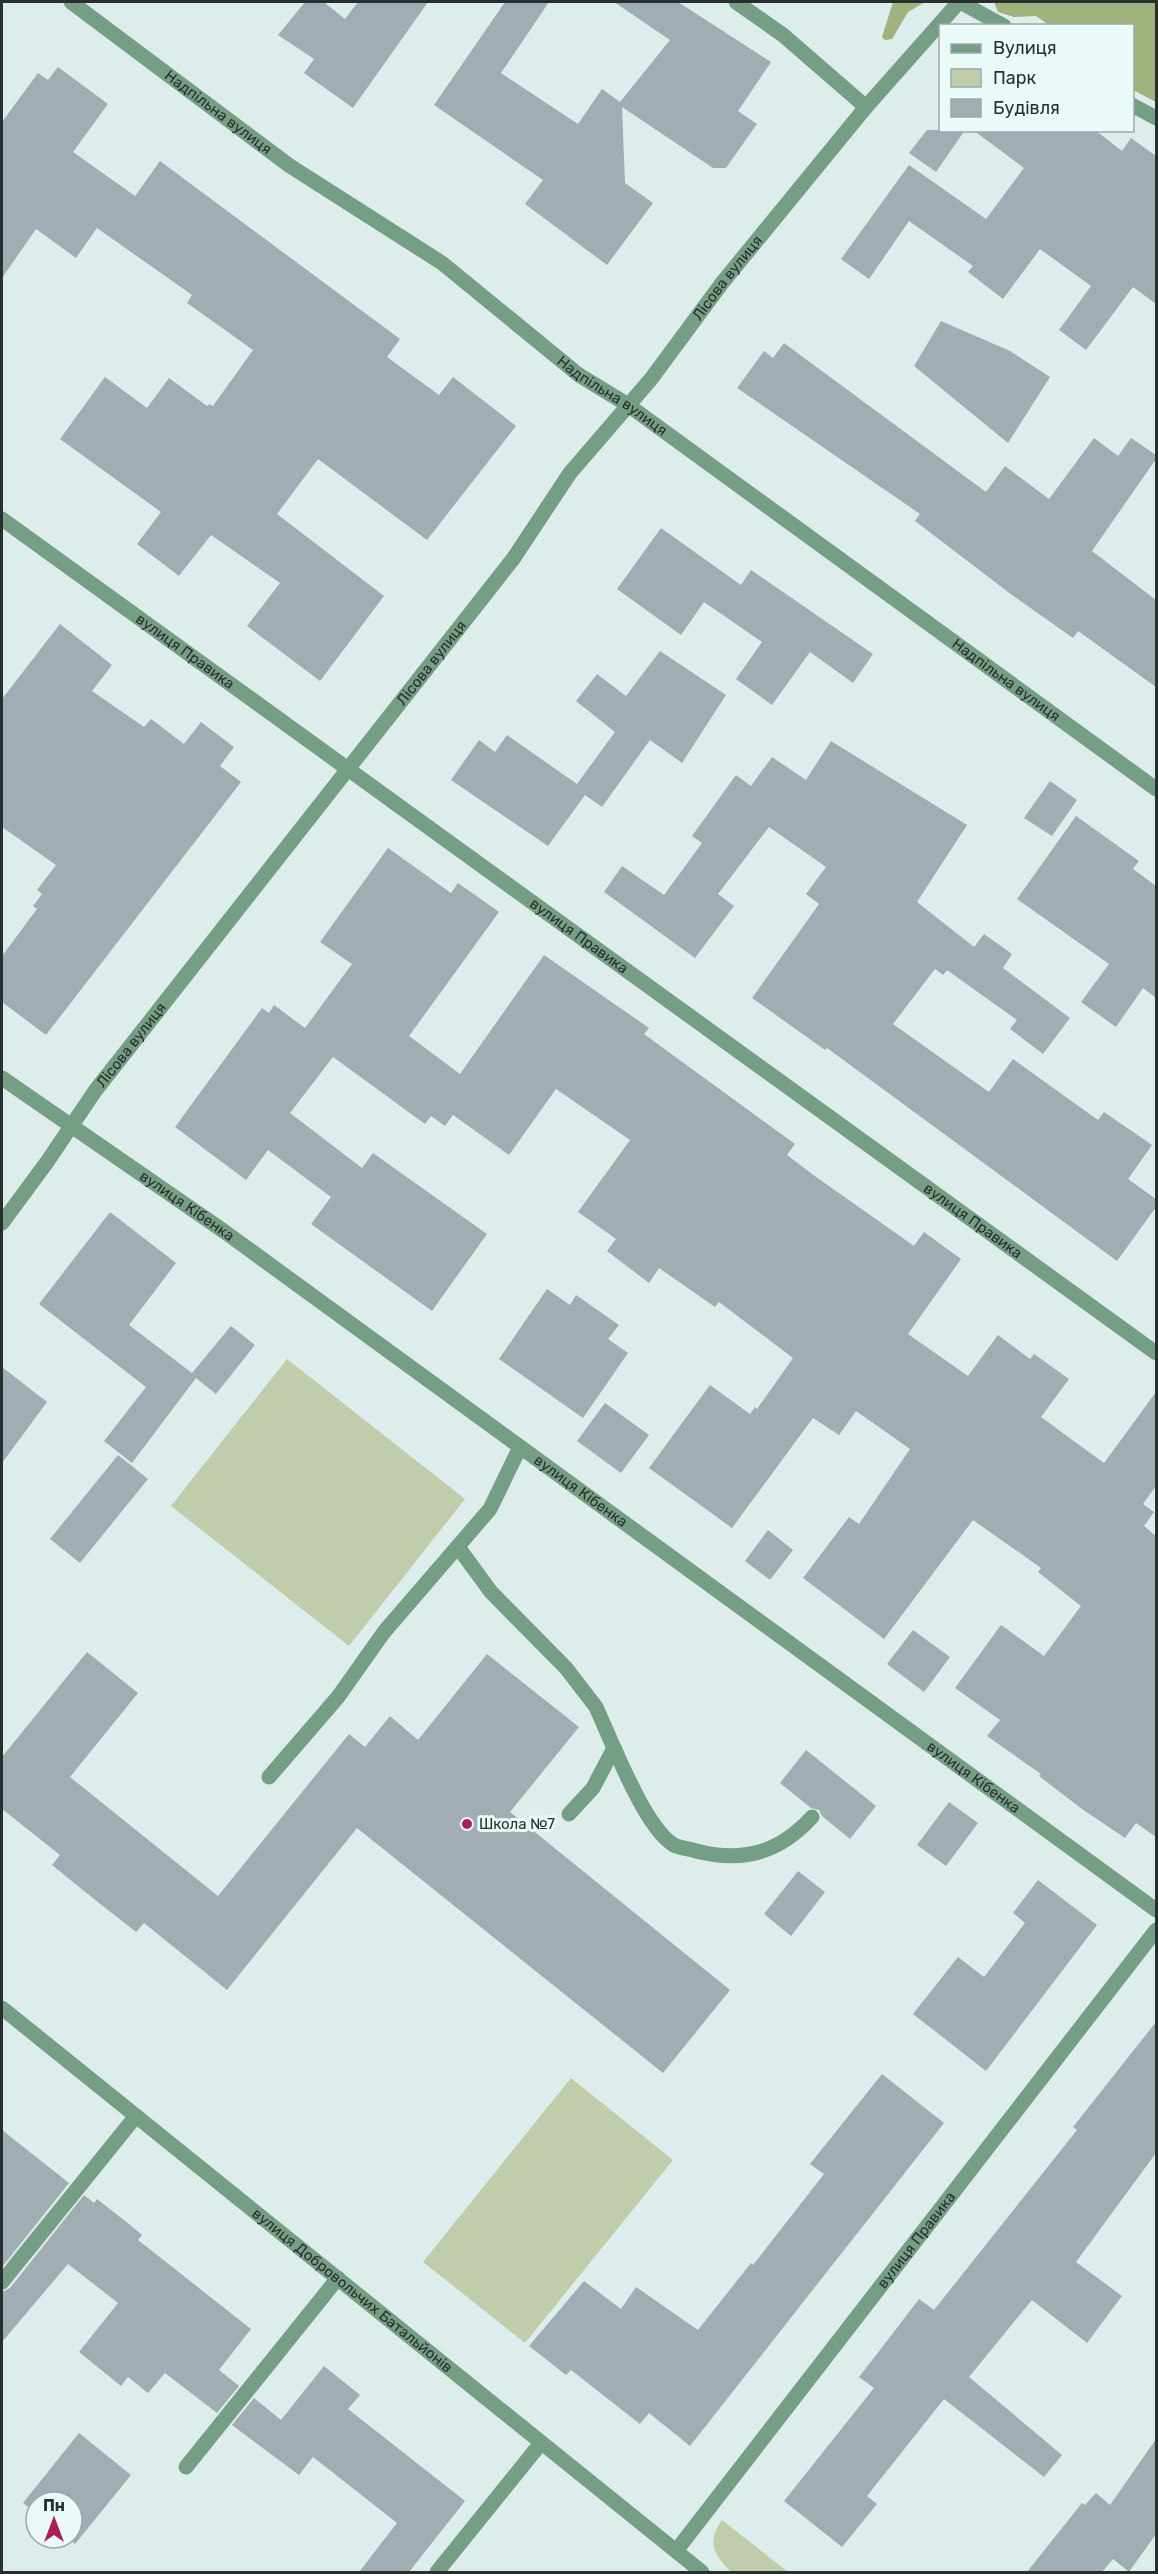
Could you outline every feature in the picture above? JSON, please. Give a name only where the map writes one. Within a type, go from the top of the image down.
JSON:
[{"type":"street","name":"Надпільна вулиця","points":[[71,2],[290,166],[442,263],[579,375],[628,405],[1156,789]]},
{"type":"street","points":[[736,2],[783,35],[866,107]]},
{"type":"street","name":"Лісова вулиця","points":[[940,24],[960,2]]},
{"type":"street","points":[[960,2],[1000,24]]},
{"type":"street","name":"Лісова вулиця","points":[[2,1223],[129,1047],[513,560],[570,473],[661,366],[722,282],[866,107],[939,25]]},
{"type":"street","points":[[1134,106],[1156,118]]},
{"type":"street","name":"вулиця Правика","points":[[2,519],[1156,1353]]},
{"type":"street","name":"вулиця Кібенка","points":[[2,1078],[225,1232],[1156,1910]]},
{"type":"street","points":[[268,1777],[338,1697],[384,1632],[490,1509],[520,1447]]},
{"type":"street","points":[[458,1547],[491,1592],[572,1676],[596,1707],[633,1789],[651,1819],[674,1845],[720,1857],[764,1853],[799,1831],[812,1817]]},
{"type":"street","points":[[569,1814],[594,1788],[614,1748]]},
{"type":"street","name":"вулиця Правика","points":[[676,2551],[1156,1930]]},
{"type":"street","name":"вулиця Добровольчих Батальйонів","points":[[2,2008],[702,2572]]},
{"type":"street","points":[[2,2282],[136,2116]]},
{"type":"street","points":[[186,2467],[338,2278]]},
{"type":"street","points":[[437,2572],[541,2443]]},
{"type":"green space","points":[[893,2],[925,2],[908,12],[892,39],[885,40],[882,37]]},
{"type":"green space","points":[[994,2],[1156,2],[1156,102],[1134,91],[1134,24],[1048,24],[1036,16],[1014,17],[998,12]]},
{"type":"green space","points":[[287,1359],[465,1499],[349,1646],[171,1506]]},
{"type":"green space","points":[[571,2078],[673,2160],[525,2343],[423,2262]]},
{"type":"green space","points":[[722,2520],[788,2572],[730,2571],[719,2559],[713,2541]]},
{"type":"building","points":[[305,2],[324,2],[345,19],[358,2],[428,2],[353,108],[304,73],[314,59],[278,35]]},
{"type":"building","points":[[505,2],[549,2],[501,73],[578,124],[602,89],[620,102],[670,40],[614,2],[678,2],[771,62],[738,111],[757,124],[726,168],[713,168],[622,107],[625,183],[653,203],[607,265],[525,204],[543,180],[434,105]]},
{"type":"building","points":[[58,67],[108,104],[73,152],[135,196],[160,161],[400,339],[387,357],[439,395],[453,377],[516,426],[427,540],[318,459],[277,514],[384,596],[320,681],[247,626],[280,583],[211,535],[179,576],[137,544],[161,512],[60,439],[105,377],[147,408],[169,378],[207,406],[209,404],[213,406],[253,350],[187,303],[192,295],[97,228],[76,258],[36,229],[2,278],[2,122],[38,73],[48,80]]},
{"type":"building","points":[[927,130],[964,132],[936,172],[909,153]]},
{"type":"building","points":[[976,132],[1098,132],[1122,151],[1131,138],[1156,156],[1156,304],[1133,287],[1086,350],[1059,330],[1091,286],[1040,249],[1003,299],[968,272],[973,266],[909,221],[869,279],[841,259],[909,165],[986,219],[1024,168]]},
{"type":"building","points":[[941,321],[1010,351],[1050,377],[1008,443],[914,366]]},
{"type":"building","points":[[784,343],[986,492],[1005,466],[1049,499],[1094,438],[1118,456],[1131,438],[1156,455],[1156,459],[1092,551],[1156,600],[1156,687],[1078,631],[1073,638],[1012,595],[915,521],[920,514],[737,388],[764,351],[773,358]]},
{"type":"building","points":[[661,528],[741,585],[751,570],[873,654],[853,683],[810,652],[772,705],[736,679],[762,642],[704,602],[681,635],[617,589]]},
{"type":"building","points":[[60,624],[112,665],[92,691],[144,727],[151,719],[184,744],[201,722],[234,747],[220,766],[241,782],[46,1035],[2,1002],[2,956],[37,909],[33,906],[42,894],[37,890],[56,865],[2,827],[2,699]]},
{"type":"building","points":[[660,651],[726,695],[682,763],[650,740],[602,807],[585,795],[548,846],[451,780],[479,740],[495,752],[507,735],[577,784],[615,732],[576,701],[597,674],[626,696]]},
{"type":"building","points":[[831,741],[967,825],[917,902],[974,947],[984,934],[1012,954],[1003,968],[1070,1018],[1043,1054],[1010,1029],[1017,1020],[947,970],[943,975],[935,969],[893,1024],[989,1092],[1013,1059],[1098,1120],[1104,1112],[1152,1145],[1128,1179],[1156,1199],[1156,1207],[1117,1261],[827,1048],[825,1050],[752,998],[819,904],[806,894],[826,867],[769,827],[718,894],[734,906],[695,958],[604,892],[622,866],[664,895],[702,843],[692,836],[736,775],[751,786],[772,757],[806,780]]},
{"type":"building","points":[[1050,781],[1077,800],[1052,836],[1024,818]]},
{"type":"building","points":[[1076,816],[1139,861],[1133,869],[1156,886],[1156,998],[1143,988],[1116,1027],[1081,1002],[1109,964],[1017,899]]},
{"type":"building","points":[[388,848],[451,893],[458,883],[499,912],[409,1036],[460,1074],[544,955],[649,1028],[644,1034],[795,1144],[787,1155],[812,1174],[914,1246],[924,1232],[961,1259],[908,1334],[968,1376],[998,1335],[1030,1359],[1034,1354],[1069,1379],[1041,1417],[1104,1463],[1156,1392],[1156,1486],[1143,1504],[1154,1512],[1144,1526],[1156,1536],[1156,1837],[1136,1823],[1125,1838],[1082,1809],[1039,1776],[1041,1774],[987,1736],[1000,1720],[955,1688],[1001,1625],[1044,1656],[1081,1606],[1038,1572],[1041,1568],[973,1520],[884,1639],[803,1578],[849,1517],[859,1524],[910,1449],[856,1411],[839,1435],[813,1418],[732,1528],[649,1468],[710,1385],[750,1414],[755,1407],[757,1409],[793,1358],[719,1302],[715,1307],[659,1268],[649,1283],[607,1251],[616,1239],[578,1212],[630,1140],[556,1089],[509,1155],[453,1115],[445,1126],[431,1116],[425,1124],[333,1057],[290,1113],[362,1168],[373,1153],[487,1234],[432,1311],[311,1224],[331,1197],[268,1150],[246,1180],[175,1127],[262,1008],[269,1013],[274,1005],[305,1028],[352,964],[320,942]]},
{"type":"building","points":[[110,1212],[176,1263],[129,1325],[192,1373],[231,1326],[255,1345],[216,1394],[196,1378],[132,1463],[104,1441],[146,1387],[39,1304]]},
{"type":"building","points":[[547,1289],[570,1305],[576,1295],[619,1325],[608,1339],[628,1353],[583,1418],[499,1359]]},
{"type":"building","points":[[2,1367],[47,1402],[2,1463]]},
{"type":"building","points":[[605,1403],[649,1435],[621,1473],[577,1441]]},
{"type":"building","points":[[118,1455],[148,1479],[80,1563],[50,1539]]},
{"type":"building","points":[[768,1530],[793,1550],[770,1580],[745,1561]]},
{"type":"building","points":[[913,1630],[950,1657],[924,1692],[887,1664]]},
{"type":"building","points":[[87,1652],[138,1693],[70,1777],[218,1896],[349,1734],[365,1747],[390,1716],[418,1740],[487,1654],[579,1727],[510,1812],[730,1990],[663,2073],[357,1828],[227,1990],[144,1923],[136,1932],[94,1899],[52,1865],[60,1855],[2,1809],[2,1757]]},
{"type":"building","points":[[806,1750],[876,1806],[850,1839],[822,1816],[819,1810],[811,1808],[780,1783]]},
{"type":"building","points":[[949,1802],[978,1823],[946,1866],[917,1845]]},
{"type":"building","points":[[798,1871],[825,1892],[791,1936],[764,1914]]},
{"type":"building","points":[[1038,1880],[1097,1925],[986,2071],[913,2014],[958,1957],[984,1977],[1025,1923],[1013,1913]]},
{"type":"building","points":[[1156,2022],[1156,2153],[1076,2262],[1122,2296],[1087,2343],[1032,2300],[969,2377],[1062,2455],[1044,2477],[944,2399],[867,2496],[877,2504],[842,2547],[784,2501],[874,2388],[859,2377],[919,2299],[934,2310],[1077,2130],[1073,2127]]},
{"type":"building","points":[[882,2074],[944,2123],[690,2446],[649,2413],[640,2424],[571,2370],[566,2375],[529,2346],[584,2281],[621,2309],[636,2287],[698,2330],[751,2263],[753,2265],[824,2174],[810,2164]]},
{"type":"building","points":[[2,2130],[69,2183],[2,2267]]},
{"type":"building","points":[[84,2195],[94,2203],[97,2199],[129,2224],[142,2235],[138,2240],[251,2329],[219,2370],[239,2386],[217,2413],[165,2373],[148,2393],[128,2377],[121,2386],[79,2352],[118,2303],[68,2264],[2,2342],[2,2292],[10,2288]]},
{"type":"building","points":[[324,2366],[360,2395],[348,2409],[465,2501],[409,2572],[359,2572],[397,2523],[313,2457],[299,2475],[232,2425],[254,2398],[281,2420]]},
{"type":"building","points":[[79,2433],[131,2475],[84,2533],[84,2490],[33,2490]]},
{"type":"building","points":[[1156,2439],[1156,2534],[1129,2572],[1113,2559],[1102,2572],[1027,2572],[1082,2503],[1085,2505],[1096,2493],[1110,2505]]},
{"type":"place","name":"Школа №7","points":[[467,1824]]}]
